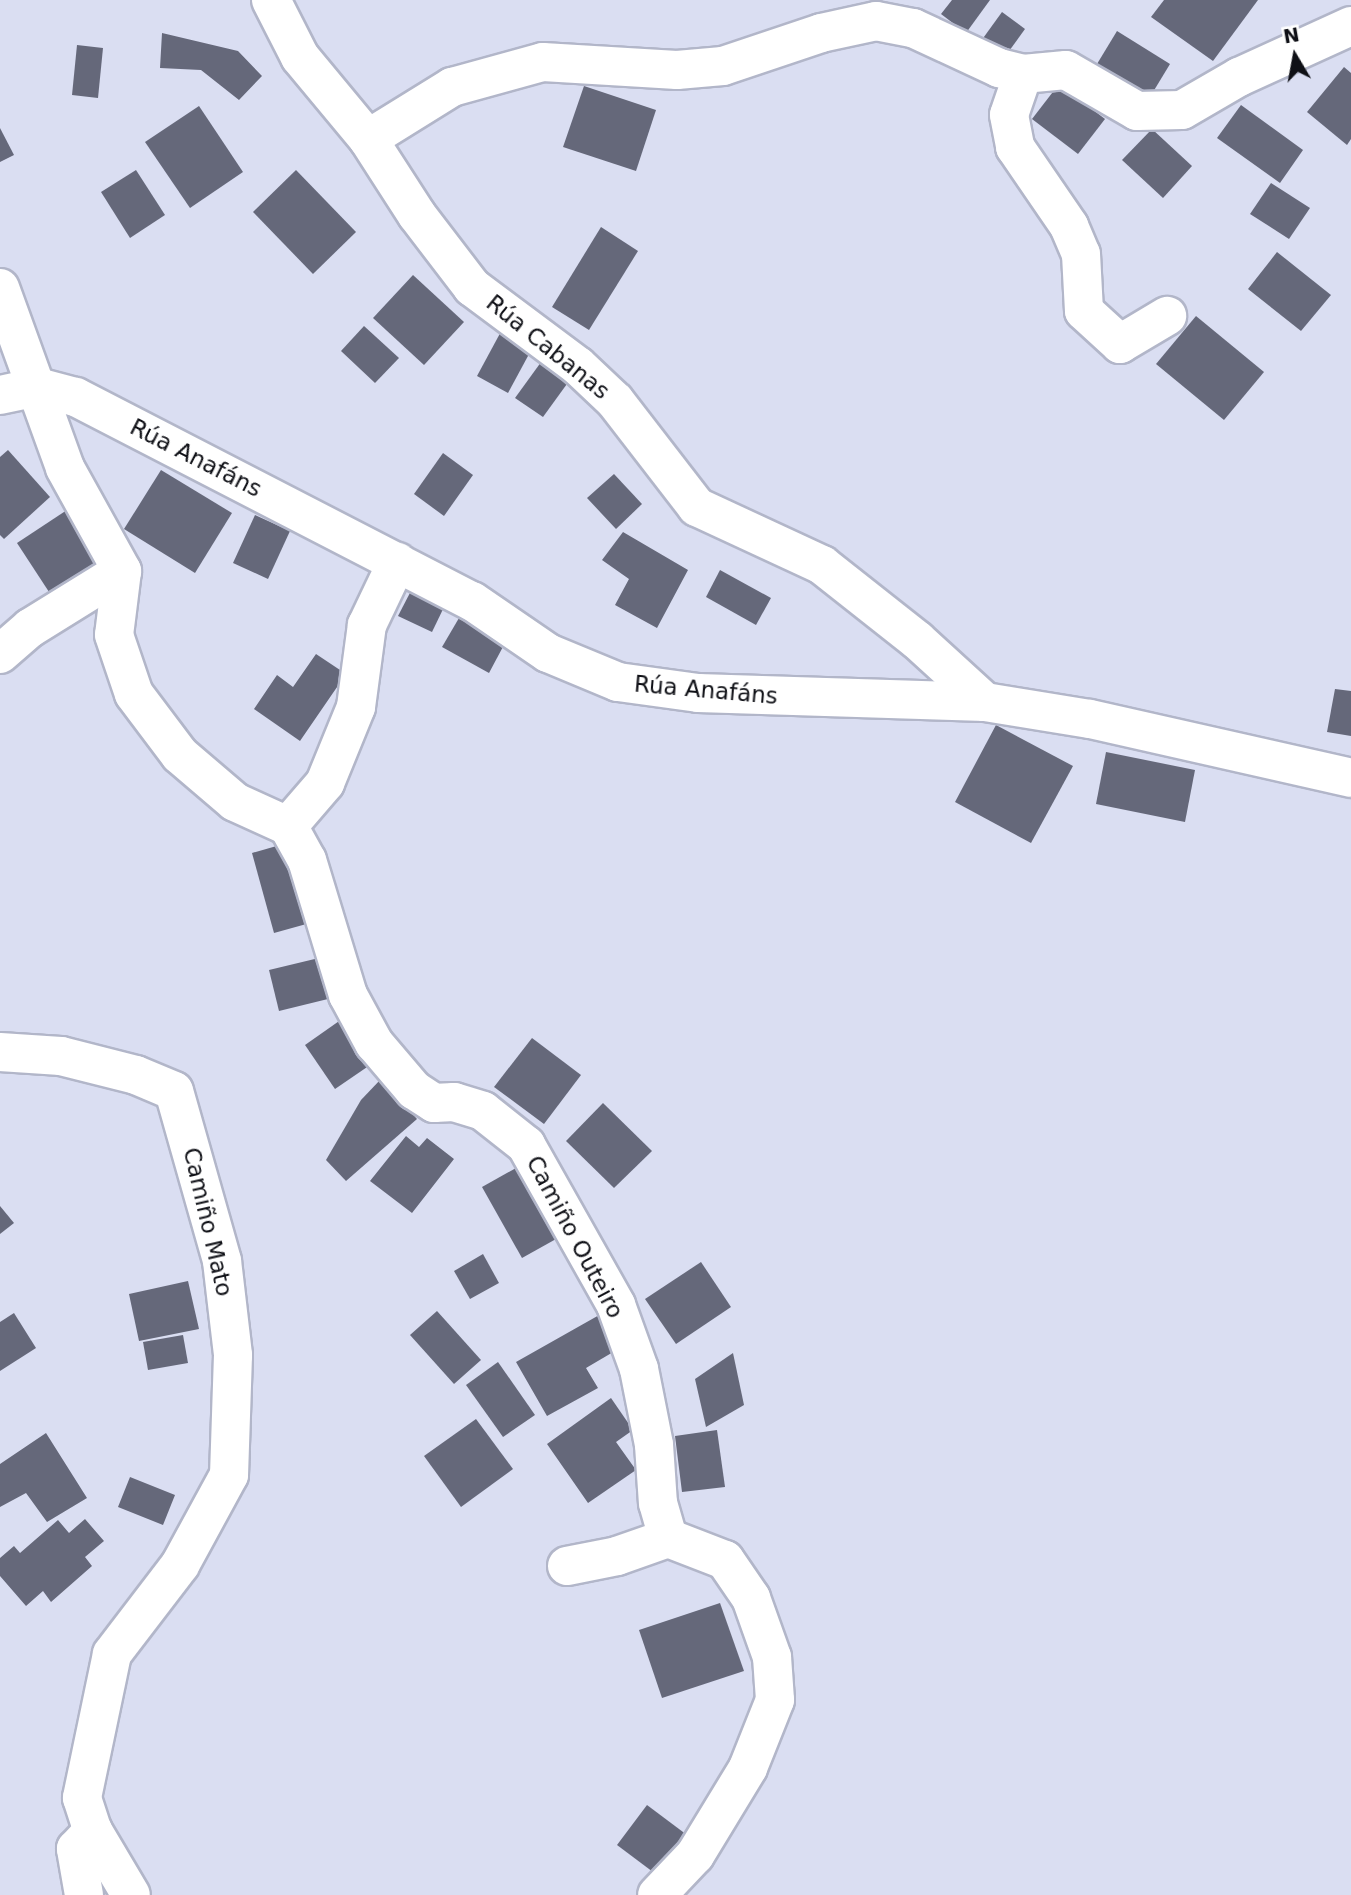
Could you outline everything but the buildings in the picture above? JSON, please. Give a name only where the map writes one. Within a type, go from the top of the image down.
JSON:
[{"type":"street","name":"Rúa Cabanas","points":[[271,0],[300,57],[368,139],[417,215],[472,287],[578,366],[615,401],[697,507],[822,565],[917,640],[985,702]]},
{"type":"street","points":[[368,139],[452,87],[542,62],[677,70],[723,65],[821,33],[876,21],[913,28],[999,68],[1023,74],[1066,70],[1137,111],[1182,110],[1239,77],[1351,26]]},
{"type":"street","points":[[1023,74],[1009,115],[1015,147],[1077,244],[1084,311],[1121,344],[1167,316]]},
{"type":"street","points":[[0,288],[38,387],[65,468],[122,571],[114,635],[134,694],[180,755],[235,802],[288,826],[325,783],[356,707],[368,625],[397,562]]},
{"type":"street","name":"Rúa Anafáns","points":[[0,394],[38,387],[76,397],[472,601],[548,653],[618,682],[698,693],[985,702],[1090,719],[1351,778]]},
{"type":"street","points":[[0,654],[30,628],[122,571]]},
{"type":"street","name":"Camiño Outeiro","points":[[288,826],[307,860],[348,995],[374,1043],[414,1090],[434,1102],[454,1102],[483,1111],[526,1145],[617,1305],[639,1369],[654,1445],[658,1503],[668,1538]]},
{"type":"street","name":"Camiño Mato","points":[[0,1052],[61,1056],[136,1075],[174,1091],[222,1261],[233,1355],[229,1475],[180,1565],[112,1654],[82,1798],[93,1831],[131,1895]]},
{"type":"street","points":[[567,1566],[617,1556],[668,1538],[725,1560],[751,1598],[772,1657],[775,1700],[748,1768],[702,1844],[657,1895]]},
{"type":"street","points":[[84,1895],[76,1849],[93,1831]]}]
